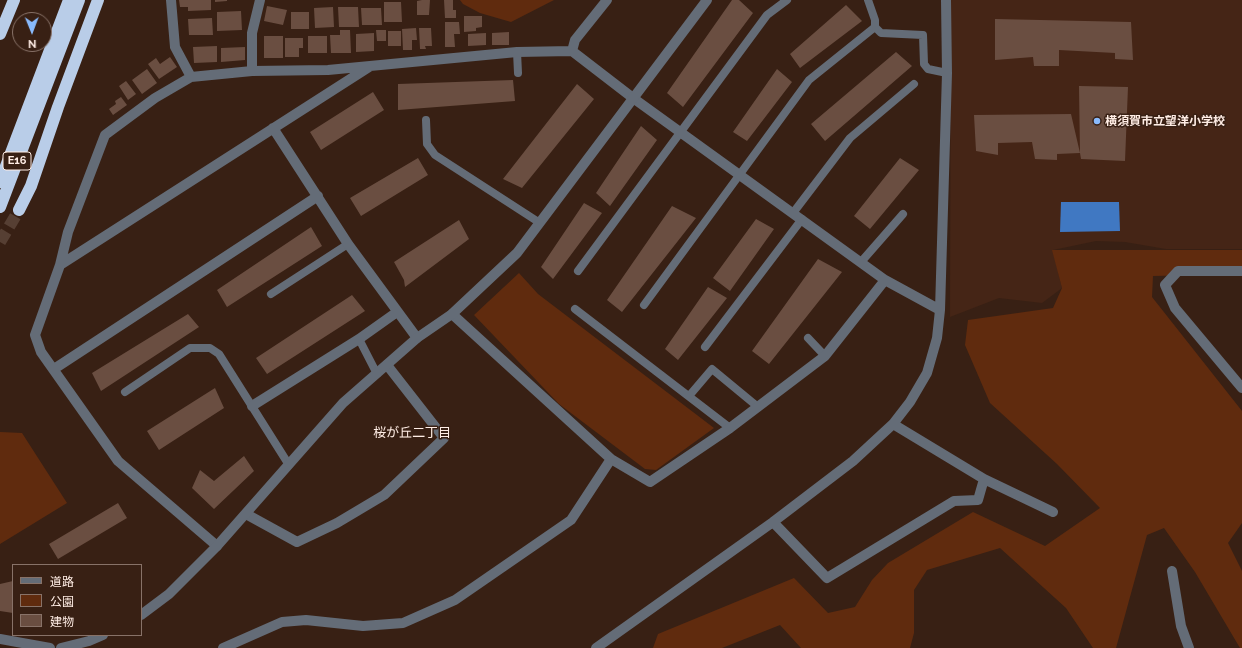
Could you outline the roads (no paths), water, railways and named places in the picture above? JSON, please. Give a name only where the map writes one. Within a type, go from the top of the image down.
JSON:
[{"type":"highway","points":[[0,34],[14,0]]},
{"type":"highway","name":"E16","points":[[0,182],[69,0]]},
{"type":"highway","name":"E16","points":[[0,208],[79,0]]},
{"type":"highway","points":[[19,210],[30,186],[98,0]]},
{"type":"street","points":[[171,0],[175,48],[191,77]]},
{"type":"street","points":[[252,71],[252,32],[260,0]]},
{"type":"street","points":[[572,51],[575,40],[606,0]]},
{"type":"street","points":[[142,614],[169,594],[217,546],[343,403],[417,338],[452,314],[517,253],[707,0]]},
{"type":"street","points":[[596,648],[773,522],[853,461],[893,424],[910,402],[927,373],[937,338],[940,310],[947,73],[946,0]]},
{"type":"street","points":[[217,546],[118,461],[41,352],[35,336],[60,265],[68,232],[104,134],[155,98],[191,77],[252,71],[328,70],[517,52],[572,51],[633,98],[885,280],[940,310]]},
{"type":"street","points":[[60,265],[372,65]]},
{"type":"street","points":[[272,128],[318,196],[348,244],[417,338]]},
{"type":"street","points":[[54,369],[318,196]]},
{"type":"street","points":[[1242,271],[1178,271],[1165,285],[1176,308],[1242,388]]},
{"type":"street","points":[[452,314],[611,459],[650,482],[730,428],[825,356],[885,280]]},
{"type":"street","points":[[252,406],[359,340],[397,312]]},
{"type":"street","points":[[246,514],[297,542],[337,523],[384,495],[444,438],[388,365]]},
{"type":"street","points":[[893,424],[984,479],[1053,512]]},
{"type":"street","points":[[223,648],[282,622],[306,620],[363,626],[403,623],[455,600],[570,520],[611,459]]},
{"type":"street","points":[[773,522],[827,578],[954,501],[978,500],[984,479]]},
{"type":"street","points":[[1172,571],[1181,626],[1189,648]]},
{"type":"street","points":[[61,648],[89,641],[101,636]]},
{"type":"street","points":[[0,639],[50,648]]},
{"type":"lane","points":[[578,271],[681,133],[766,15],[787,0]]},
{"type":"lane","points":[[868,0],[875,20],[875,27],[882,33],[923,35],[924,64],[928,69],[947,73]]},
{"type":"lane","points":[[644,305],[809,80],[875,27]]},
{"type":"lane","points":[[517,52],[518,73]]},
{"type":"lane","points":[[793,213],[850,138],[914,84]]},
{"type":"lane","points":[[426,120],[427,144],[435,155],[540,223]]},
{"type":"lane","points":[[861,262],[903,214]]},
{"type":"lane","points":[[705,346],[802,220]]},
{"type":"lane","points":[[271,294],[348,244]]},
{"type":"lane","points":[[575,309],[730,428]]},
{"type":"lane","points":[[808,338],[825,356]]},
{"type":"lane","points":[[359,340],[377,374]]},
{"type":"lane","points":[[125,392],[190,348],[201,346],[210,348],[219,354],[289,465]]},
{"type":"lane","points":[[689,396],[712,370],[758,407]]},
{"type":"water","points":[[1061,202],[1119,202],[1120,231],[1060,232]]},
{"type":"tunnel","points":[[0,242],[19,210]]},
{"type":"place","name":"横須賀市立望洋小学校","points":[[1097,121]]},
{"type":"district","name":"桜が丘二丁目","points":[[412,433]]}]
